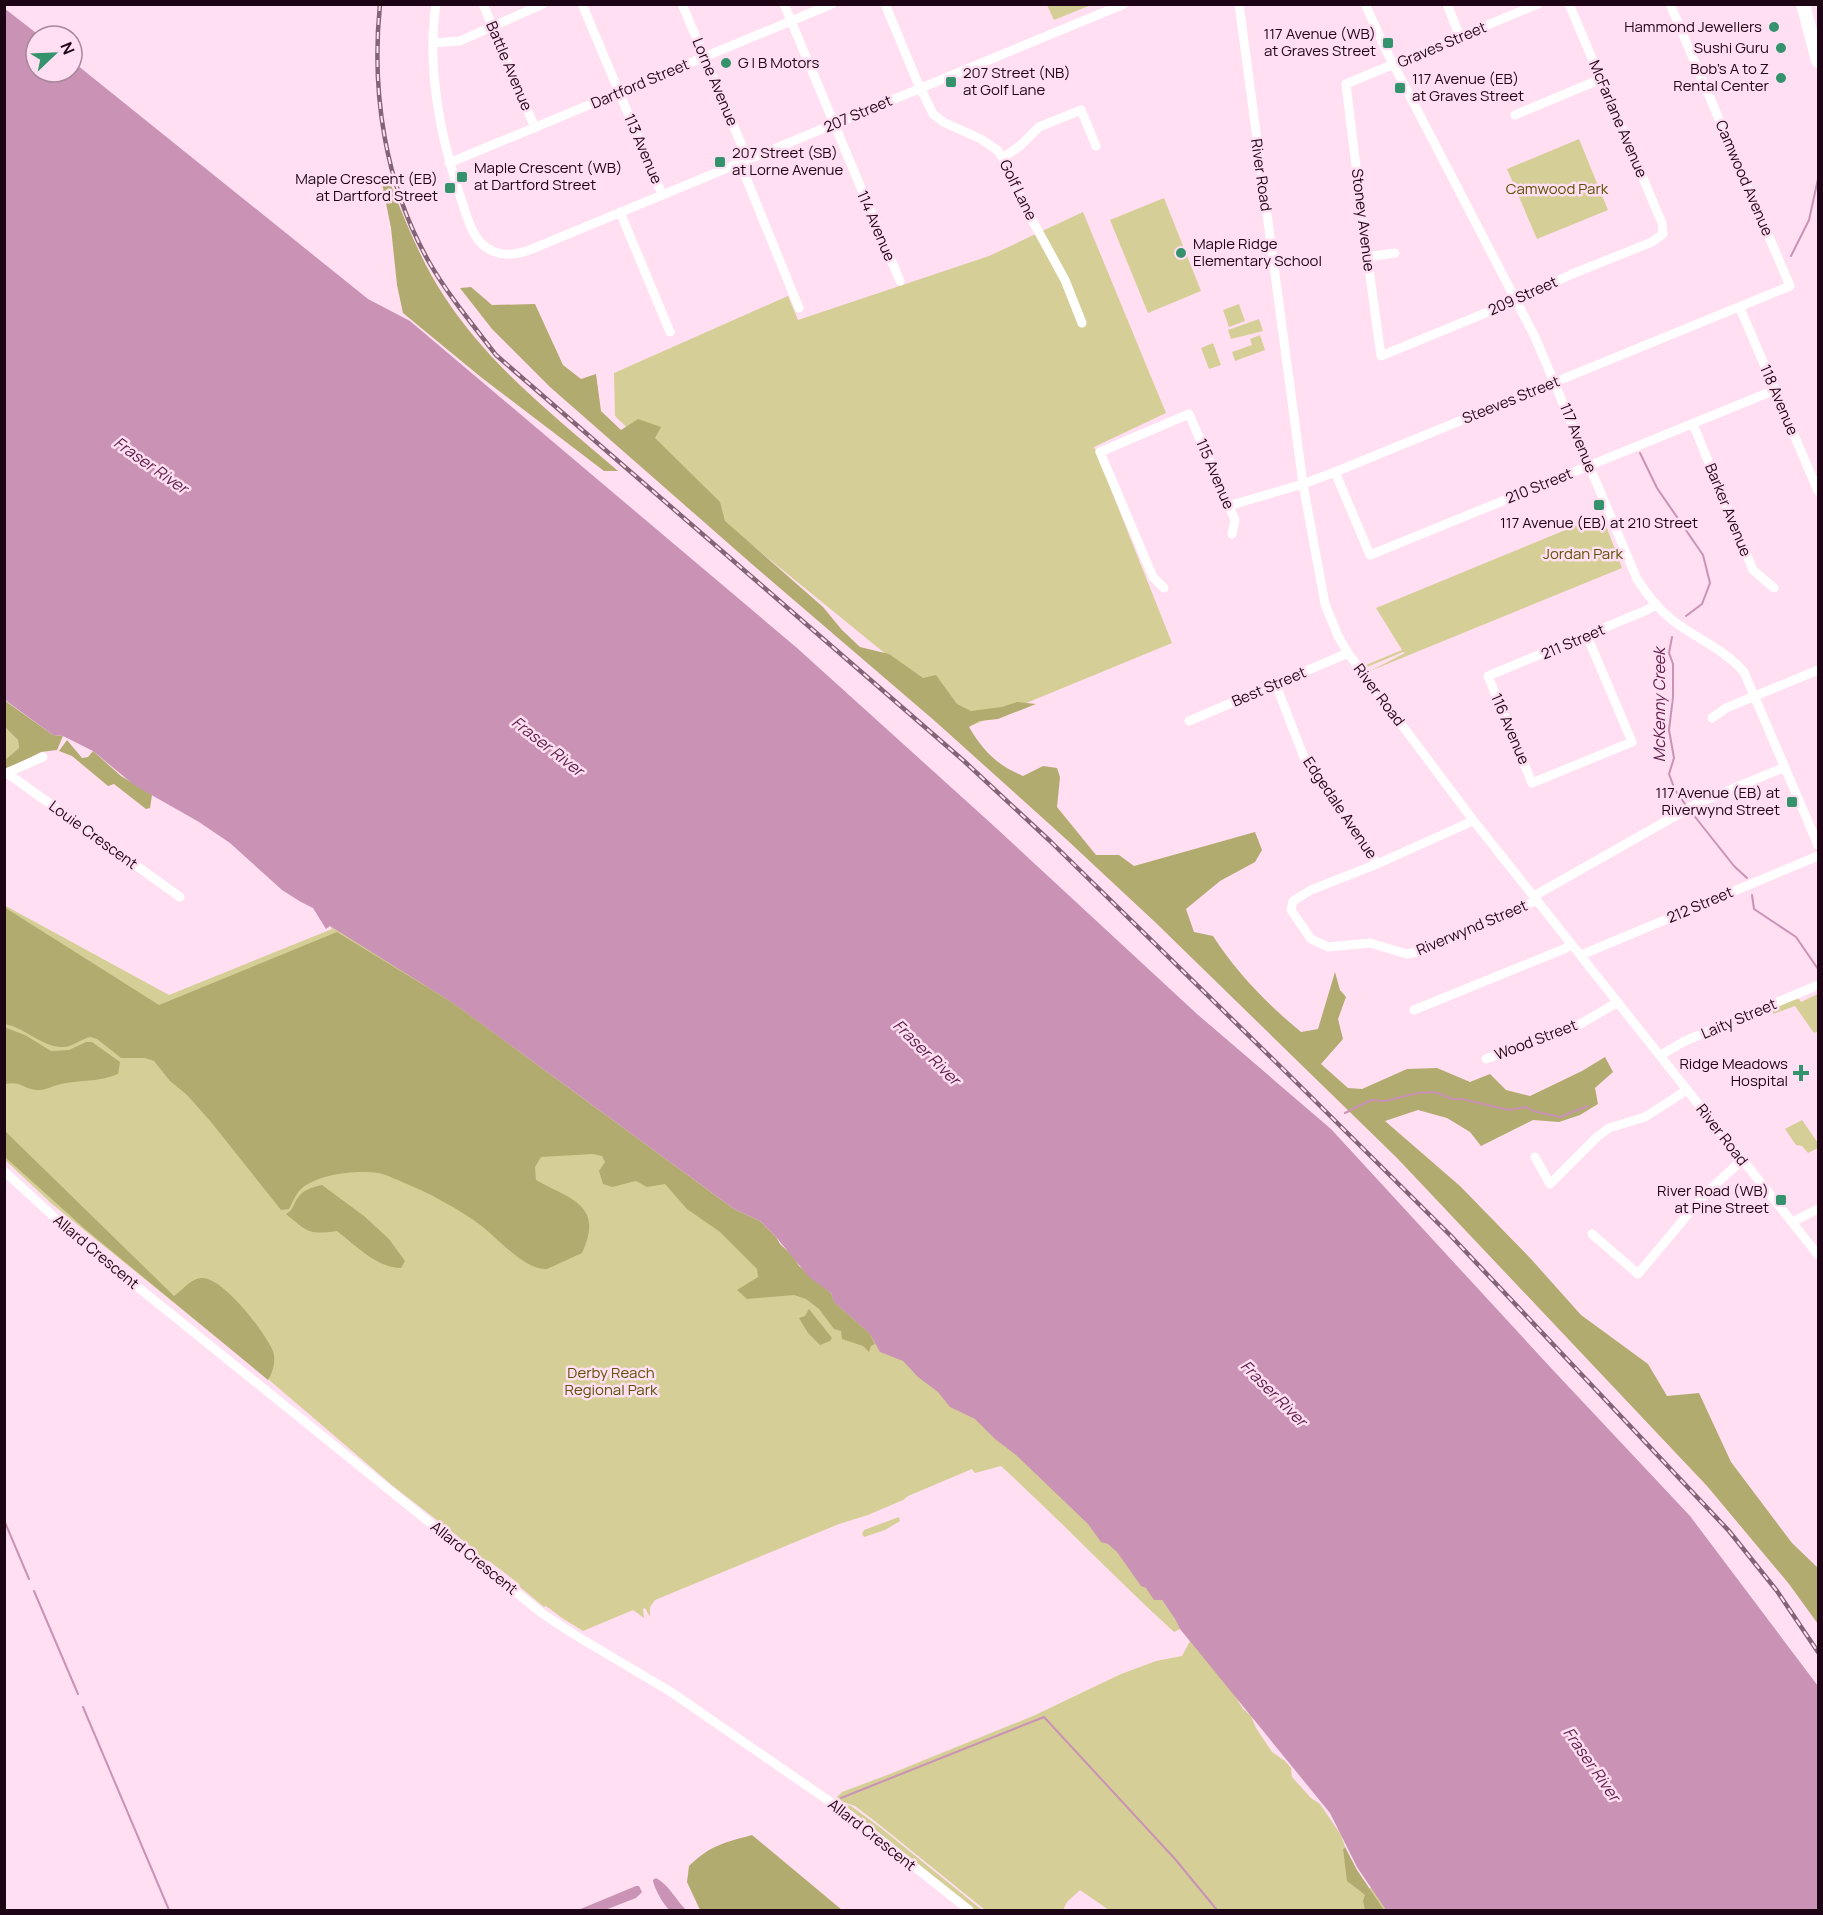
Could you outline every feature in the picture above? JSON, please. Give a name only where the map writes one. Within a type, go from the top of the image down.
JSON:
[{"type":"highway","points":[[1803,4],[1818,61]]},
{"type":"street","points":[[436,4],[433,43],[438,109],[449,163]]},
{"type":"street","name":"Battle Avenue","points":[[483,4],[535,128]]},
{"type":"street","points":[[433,43],[460,41],[543,4]]},
{"type":"street","name":"113 Avenue","points":[[582,4],[662,194]]},
{"type":"street","name":"Lorne Avenue","points":[[682,4],[799,308]]},
{"type":"street","name":"114 Avenue","points":[[784,4],[900,281]]},
{"type":"street","name":"Dartford Street","points":[[449,163],[832,4]]},
{"type":"street","name":"Golf Lane","points":[[885,4],[933,114],[938,119],[981,139],[997,150],[1003,158],[1025,207],[1065,280],[1082,323]]},
{"type":"street","name":"207 Street","points":[[449,163],[474,234],[479,242],[491,251],[503,255],[521,254],[1124,4]]},
{"type":"street","name":"River Road","points":[[1239,4],[1303,484],[1325,604],[1338,636],[1348,653],[1473,820],[1818,1255]]},
{"type":"street","name":"117 Avenue","points":[[1365,4],[1516,300],[1555,382],[1633,571],[1642,587],[1672,620],[1722,651],[1744,672],[1818,845]]},
{"type":"street","points":[[1447,4],[1460,37]]},
{"type":"street","name":"Graves Street","points":[[1346,84],[1538,4]]},
{"type":"street","name":"McFarlane Avenue","points":[[1569,4],[1662,223],[1663,234]]},
{"type":"street","name":"Camwood Avenue","points":[[1670,4],[1790,286]]},
{"type":"street","points":[[1515,115],[1601,79]]},
{"type":"street","name":"Stoney Avenue","points":[[1346,84],[1381,356]]},
{"type":"street","points":[[1003,158],[1039,128],[1081,110],[1096,146]]},
{"type":"street","points":[[620,212],[670,332]]},
{"type":"street","name":"209 Street","points":[[1381,356],[1652,242],[1663,234]]},
{"type":"street","points":[[1367,257],[1395,253]]},
{"type":"street","name":"Steeves Street","points":[[1228,506],[1335,472],[1790,286]]},
{"type":"street","name":"118 Avenue","points":[[1740,308],[1818,491]]},
{"type":"street","name":"210 Street","points":[[1335,472],[1370,555],[1775,390]]},
{"type":"street","name":"115 Avenue","points":[[1164,588],[1153,577],[1100,452],[1189,414],[1235,520],[1232,534]]},
{"type":"street","name":"Barker Avenue","points":[[1693,423],[1753,570],[1774,588]]},
{"type":"street","name":"211 Street","points":[[1488,676],[1587,636],[1656,604]]},
{"type":"street","name":"116 Avenue","points":[[1488,676],[1532,783],[1632,742],[1587,636]]},
{"type":"street","name":"Best Street","points":[[1189,721],[1348,653]]},
{"type":"street","points":[[1712,718],[1726,708],[1818,670]]},
{"type":"street","name":"Edgedale Avenue","points":[[1276,685],[1305,760],[1377,864]]},
{"type":"street","points":[[6,773],[43,757]]},
{"type":"street","name":"Riverwynd Street","points":[[1377,864],[1311,890],[1293,901],[1291,910],[1311,939],[1328,947],[1370,943],[1407,954],[1423,951],[1536,898],[1698,803],[1785,767]]},
{"type":"street","name":"Louie Crescent","points":[[6,773],[180,897]]},
{"type":"street","points":[[1377,864],[1473,820]]},
{"type":"street","name":"212 Street","points":[[1581,955],[1818,856]]},
{"type":"street","points":[[1414,1010],[1564,949],[1571,944]]},
{"type":"street","name":"Laity Street","points":[[1661,1055],[1685,1041],[1818,985]]},
{"type":"street","name":"Wood Street","points":[[1486,1059],[1577,1026],[1618,1002]]},
{"type":"street","points":[[1535,1157],[1550,1184],[1609,1128],[1645,1117],[1687,1090]]},
{"type":"street","points":[[1592,1234],[1638,1274],[1705,1194],[1742,1160]]},
{"type":"street","name":"Allard Crescent","points":[[4,1171],[77,1238],[543,1614],[671,1692],[848,1814],[969,1911]]},
{"type":"street","points":[[1792,1222],[1818,1209]]},
{"type":"green space","points":[[1047,5],[1091,5],[1054,20]]},
{"type":"green space","name":"Camwood Park","points":[[1579,139],[1608,210],[1537,239],[1507,169]]},
{"type":"green space","points":[[1164,198],[1201,291],[1148,313],[1110,220]]},
{"type":"green space","points":[[1083,212],[1166,413],[1094,447],[1172,643],[973,725],[725,523],[615,416],[614,373],[788,296],[798,320],[989,256]]},
{"type":"green space","points":[[1239,304],[1245,321],[1229,327],[1223,310]]},
{"type":"green space","points":[[1259,319],[1263,331],[1231,339],[1228,330]]},
{"type":"green space","points":[[1260,335],[1265,350],[1235,361],[1232,352],[1252,345],[1250,339]]},
{"type":"green space","points":[[1213,343],[1221,365],[1209,369],[1201,348]]},
{"type":"green space","name":"Jordan Park","points":[[1602,515],[1622,568],[1370,671],[1405,653],[1367,667],[1366,665],[1402,650],[1376,608]]},
{"type":"green space","points":[[5,727],[18,740],[19,748],[5,761]]},
{"type":"green space","name":"Derby Reach Regional Park","points":[[4,905],[169,995],[332,929],[330,926],[452,999],[954,1391],[1153,1587],[1180,1629],[1174,1632],[1001,1466],[975,1473],[972,1469],[868,1515],[839,1524],[655,1600],[650,1607],[650,1617],[645,1608],[643,1609],[644,1618],[633,1610],[583,1631],[546,1606],[544,1607],[519,1584],[489,1561],[477,1555],[478,1552],[393,1486],[268,1379],[52,1204],[5,1160]]},
{"type":"green space","points":[[1818,994],[1818,1031],[1814,1033],[1795,1006],[1773,1014],[1773,1008],[1792,1000],[1799,999],[1801,1002]]},
{"type":"green space","points":[[1802,1120],[1818,1143],[1818,1148],[1808,1153],[1802,1146],[1796,1145],[1785,1129]]},
{"type":"green space","points":[[899,1517],[900,1521],[885,1530],[864,1537],[862,1534],[864,1530]]},
{"type":"green space","points":[[1190,1641],[1205,1659],[1219,1670],[1243,1709],[1251,1716],[1272,1752],[1291,1768],[1292,1777],[1311,1798],[1320,1804],[1341,1835],[1345,1847],[1343,1849],[1348,1881],[1361,1892],[1415,1869],[1440,1910],[1109,1910],[1080,1890],[1067,1902],[1063,1910],[985,1910],[876,1822],[855,1806],[837,1797],[842,1792],[1033,1716],[1121,1674],[1156,1661],[1182,1656]]},
{"type":"green space","points":[[842,1803],[851,1806],[881,1828],[982,1910],[975,1910]]},
{"type":"shaded area","points":[[382,183],[391,185],[428,269],[444,296],[481,345],[525,390],[618,471],[604,471],[482,378],[403,313]]},
{"type":"shaded area","points":[[471,287],[492,305],[535,304],[563,365],[581,379],[596,374],[601,411],[621,430],[638,419],[661,427],[655,438],[720,502],[725,521],[823,607],[860,647],[889,654],[923,678],[936,675],[957,704],[971,711],[1002,707],[1017,702],[1036,704],[998,719],[979,721],[969,727],[992,756],[1014,772],[1023,776],[1043,766],[1057,768],[1060,777],[1057,807],[1096,855],[1119,855],[1134,866],[1255,832],[1262,850],[1255,862],[1220,881],[1186,909],[1194,932],[1213,936],[1253,987],[1301,1032],[1318,1029],[1335,972],[1340,990],[1346,997],[1338,1019],[1343,1039],[1321,1064],[1348,1088],[1362,1089],[1407,1069],[1437,1068],[1470,1082],[1490,1074],[1506,1090],[1530,1096],[1582,1071],[1605,1057],[1613,1072],[1595,1088],[1598,1104],[1580,1115],[1559,1122],[1533,1120],[1481,1146],[1470,1132],[1447,1118],[1418,1110],[1385,1121],[1460,1186],[1531,1259],[1581,1315],[1648,1364],[1667,1396],[1699,1393],[1731,1462],[1792,1543],[1818,1568],[1818,1624],[1789,1584],[1707,1486],[1397,1158],[1156,923],[1066,839],[936,722],[550,387],[492,329],[460,288]]},
{"type":"shaded area","points":[[4,700],[53,735],[63,736],[57,750],[41,752],[6,770],[5,760],[19,748],[18,740],[5,727]]},
{"type":"shaded area","points":[[67,740],[82,758],[88,757],[93,751],[121,776],[152,795],[150,808],[146,809],[114,784],[108,786],[72,756],[59,751]]},
{"type":"shaded area","points":[[4,907],[159,1005],[337,932],[453,1003],[734,1209],[760,1221],[794,1257],[799,1266],[831,1293],[834,1302],[870,1334],[875,1344],[871,1346],[869,1352],[863,1346],[842,1339],[841,1331],[834,1329],[819,1309],[806,1299],[794,1295],[747,1299],[737,1290],[758,1277],[757,1269],[720,1232],[687,1209],[665,1184],[647,1187],[636,1181],[612,1187],[603,1184],[599,1171],[605,1162],[602,1156],[593,1154],[541,1157],[535,1167],[536,1180],[581,1206],[587,1214],[589,1224],[588,1237],[582,1253],[547,1269],[530,1265],[522,1260],[483,1227],[453,1207],[392,1177],[381,1174],[348,1173],[317,1180],[301,1189],[289,1209],[281,1210],[211,1122],[187,1095],[170,1081],[154,1061],[145,1058],[121,1058],[97,1039],[90,1037],[70,1046],[56,1046],[5,1024]]},
{"type":"shaded area","points":[[4,1027],[25,1035],[51,1051],[69,1050],[86,1042],[92,1042],[120,1062],[118,1074],[103,1079],[62,1084],[40,1090],[15,1083],[5,1084]]},
{"type":"shaded area","points":[[5,1131],[174,1296],[190,1283],[201,1278],[210,1280],[231,1295],[252,1318],[272,1349],[274,1365],[268,1380],[85,1229],[5,1157]]},
{"type":"shaded area","points":[[322,1185],[364,1216],[389,1239],[405,1261],[401,1268],[375,1260],[337,1231],[320,1233],[309,1231],[286,1214],[302,1193]]},
{"type":"shaded area","points":[[809,1309],[832,1338],[830,1341],[820,1345],[808,1333],[799,1318],[805,1316]]},
{"type":"shaded area","points":[[752,1835],[842,1910],[700,1910],[687,1882],[689,1866],[704,1853],[718,1846]]},
{"type":"shaded area","points":[[1345,1847],[1357,1870],[1384,1910],[1365,1910],[1363,1901],[1365,1895],[1347,1881],[1343,1849]]},
{"type":"water","name":"Fraser River","points":[[4,8],[25,24],[24,84],[84,84],[84,71],[368,299],[410,321],[797,648],[1197,1014],[1331,1129],[1690,1516],[1818,1686],[1818,1910],[1386,1910],[1357,1867],[1330,1813],[1180,1629],[1162,1600],[1154,1600],[1117,1552],[1108,1544],[1101,1542],[1088,1524],[1016,1455],[995,1439],[975,1419],[950,1407],[938,1392],[918,1377],[903,1361],[880,1352],[870,1334],[834,1302],[831,1293],[809,1277],[760,1221],[734,1209],[453,1003],[330,926],[326,929],[313,908],[282,890],[230,843],[199,822],[134,785],[93,751],[63,736],[53,735],[5,700]]},
{"type":"water","points":[[656,1878],[669,1889],[686,1910],[674,1911],[668,1908],[655,1887],[653,1880]]},
{"type":"water","points":[[639,1886],[642,1892],[636,1898],[605,1910],[578,1910]]},
{"type":"waterway","name":"McKenny Creek","points":[[1791,256],[1809,220],[1818,179]]},
{"type":"waterway","name":"McKenny Creek","points":[[1640,453],[1657,488],[1703,555],[1710,583],[1702,604],[1686,616]]},
{"type":"waterway","name":"McKenny Creek","points":[[1672,637],[1669,653],[1673,664],[1673,697],[1669,730],[1674,758],[1669,774],[1675,790],[1685,804]]},
{"type":"waterway","name":"McKenny Creek","points":[[1692,813],[1734,866],[1747,878]]},
{"type":"waterway","name":"McKenny Creek","points":[[1752,895],[1754,909],[1796,937],[1818,969]]},
{"type":"waterway","points":[[1345,1113],[1371,1100],[1385,1101],[1418,1093],[1435,1092],[1452,1099],[1462,1099],[1509,1110],[1526,1107],[1533,1111],[1560,1117],[1588,1106]]},
{"type":"waterway","points":[[4,1520],[29,1579]]},
{"type":"waterway","points":[[34,1591],[78,1694]]},
{"type":"waterway","points":[[83,1707],[169,1910]]},
{"type":"waterway","points":[[841,1798],[1044,1717],[1175,1859],[1217,1910]]},
{"type":"railway","points":[[380,4],[378,37],[380,104],[392,170],[402,201],[414,232],[436,274],[496,355],[964,761],[1050,841],[1287,1073],[1451,1236],[1729,1531],[1777,1591],[1818,1652]]},
{"type":"place","name":"Hammond Jewellers","points":[[1774,27]]},
{"type":"place","name":"117 Avenue (WB) at Graves Street","points":[[1388,43]]},
{"type":"place","name":"Sushi Guru","points":[[1781,48]]},
{"type":"place","name":"G I B Motors","points":[[726,63]]},
{"type":"place","name":"Bob's A to Z Rental Center","points":[[1781,78]]},
{"type":"place","name":"207 Street (NB) at Golf Lane","points":[[951,82]]},
{"type":"place","name":"117 Avenue (EB) at Graves Street","points":[[1400,88]]},
{"type":"place","name":"207 Street (SB) at Lorne Avenue","points":[[720,162]]},
{"type":"place","name":"Maple Crescent (WB) at Dartford Street","points":[[462,177]]},
{"type":"place","name":"Maple Crescent (EB) at Dartford Street","points":[[450,188]]},
{"type":"place","name":"Maple Ridge Elementary School","points":[[1181,253]]},
{"type":"place","name":"117 Avenue (EB) at 210 Street","points":[[1599,505]]},
{"type":"place","name":"117 Avenue (EB) at Riverwynd Street","points":[[1792,802]]},
{"type":"place","name":"Ridge Meadows Hospital","points":[[1801,1073]]},
{"type":"place","name":"River Road (WB) at Pine Street","points":[[1781,1200]]}]
